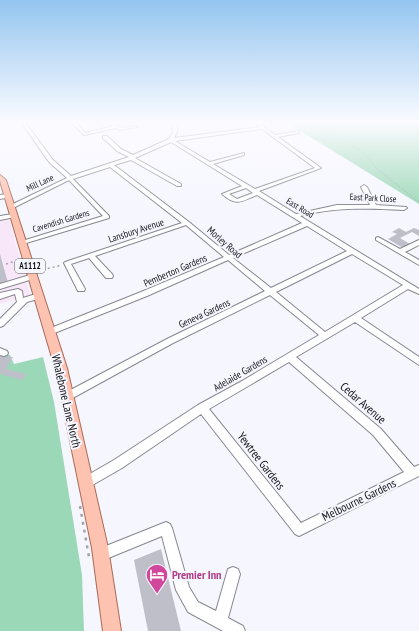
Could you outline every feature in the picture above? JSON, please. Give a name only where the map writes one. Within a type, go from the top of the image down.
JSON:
[{"type":"main road","name":"Whalebone Lane North","points":[[0,177],[3,180],[4,197],[11,207],[21,243],[33,274],[60,368],[85,483],[95,559],[112,631]]},
{"type":"street","points":[[43,151],[50,161],[70,178]]},
{"type":"street","points":[[121,151],[179,185]]},
{"type":"street","name":"Mill Lane","points":[[11,207],[70,178],[132,158],[146,151]]},
{"type":"street","name":"East Road","points":[[190,151],[419,292]]},
{"type":"street","points":[[248,186],[225,194],[236,201],[320,168],[296,151]]},
{"type":"street","points":[[210,163],[242,154]]},
{"type":"street","name":"Morley Road","points":[[111,165],[187,223],[227,258],[325,336]]},
{"type":"street","name":"Cavendish Gardens","points":[[21,243],[107,217],[70,178]]},
{"type":"street","points":[[364,187],[374,207]]},
{"type":"street","name":"East Park Close","points":[[295,216],[320,209],[348,205],[404,208]]},
{"type":"street","points":[[0,218],[14,216]]},
{"type":"street","name":"Lansbury Avenue","points":[[67,263],[187,223]]},
{"type":"street","name":"Pemberton Gardens","points":[[49,332],[144,294],[308,223]]},
{"type":"street","points":[[378,239],[419,263]]},
{"type":"street","points":[[400,252],[419,242]]},
{"type":"street","name":"Geneva Gardens","points":[[66,397],[170,342],[272,293],[353,251]]},
{"type":"street","points":[[90,255],[109,276]]},
{"type":"street","points":[[67,263],[81,289]]},
{"type":"street","points":[[0,287],[24,279],[33,274]]},
{"type":"street","name":"Adelaide Gardens","points":[[85,483],[118,464],[202,408],[409,285]]},
{"type":"street","points":[[0,296],[18,291],[22,298]]},
{"type":"street","points":[[0,324],[22,298],[39,296]]},
{"type":"street","points":[[355,318],[419,362]]},
{"type":"street","name":"Cedar Avenue","points":[[290,357],[377,432],[416,472]]},
{"type":"street","name":"Yewtree Gardens","points":[[202,408],[299,530]]},
{"type":"street","name":"Melbourne Gardens","points":[[299,530],[416,472]]},
{"type":"street","points":[[95,559],[166,528],[183,590],[193,607],[238,631]]},
{"type":"street","points":[[220,621],[233,574]]},
{"type":"path","points":[[361,151],[376,168],[419,202]]},
{"type":"path","points":[[6,264],[27,258]]},
{"type":"path","points":[[33,274],[67,263]]},
{"type":"path","points":[[81,506],[79,507],[95,559]]},
{"type":"shaded area","points":[[9,219],[30,295],[0,304],[0,221]]},
{"type":"green space","points":[[334,151],[419,151],[419,204]]},
{"type":"green space","points":[[0,353],[10,355],[14,364],[43,357],[54,402],[82,575],[84,631],[0,631]]},
{"type":"building","points":[[399,228],[406,232],[414,228],[419,230],[419,236],[412,232],[400,238],[410,244],[403,248],[388,239],[397,234],[392,232]]},
{"type":"building","points":[[0,254],[8,283],[0,285]]},
{"type":"building","points":[[0,356],[13,357],[6,369],[26,374],[23,380],[0,374]]},
{"type":"building","name":"Premier Inn","points":[[161,549],[181,631],[148,631],[134,560]]},
{"type":"place","name":"Premier Inn","points":[[157,594]]}]
